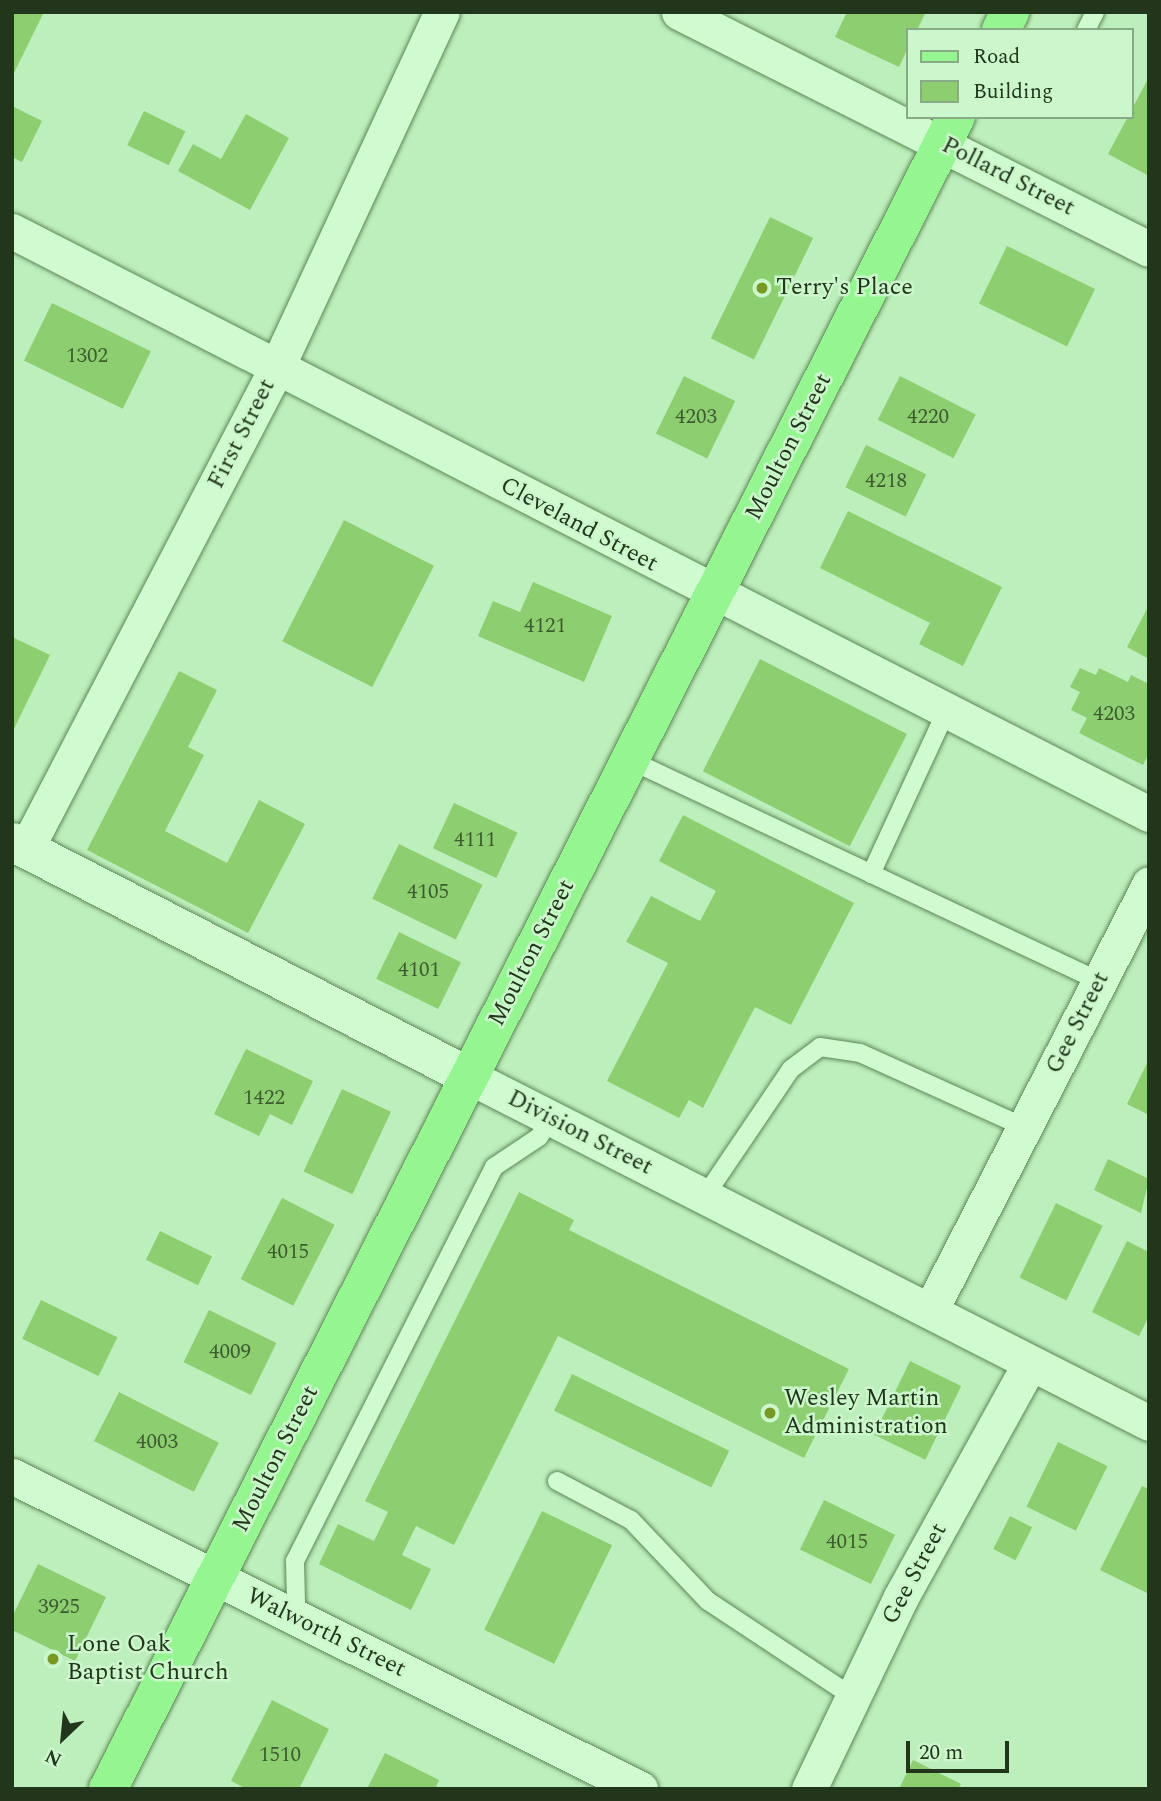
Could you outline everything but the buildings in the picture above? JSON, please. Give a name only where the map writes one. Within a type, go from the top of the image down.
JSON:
[{"type":"main road","points":[[1002,28],[1010,12]]},
{"type":"main road","name":"Moulton Street","points":[[108,1789],[950,130]]},
{"type":"street","name":"First Street","points":[[19,846],[277,367],[442,12]]},
{"type":"street","name":"Pollard Street","points":[[679,12],[906,111]]},
{"type":"street","name":"Pollard Street","points":[[925,119],[950,130],[1149,249]]},
{"type":"street","name":"Cleveland Street","points":[[12,231],[714,595],[1149,814]]},
{"type":"street","name":"Division Street","points":[[19,846],[1149,1423]]},
{"type":"street","name":"Gee Street","points":[[930,1311],[1149,884]]},
{"type":"street","name":"Gee Street","points":[[809,1789],[853,1697],[1030,1363]]},
{"type":"street","name":"Walworth Street","points":[[12,1476],[640,1789]]},
{"type":"lane","points":[[1087,28],[1095,12]]},
{"type":"lane","points":[[871,874],[946,712]]},
{"type":"lane","points":[[630,760],[1099,981]]},
{"type":"lane","points":[[705,1196],[791,1069],[820,1047],[860,1054],[1024,1127]]},
{"type":"lane","points":[[290,1615],[296,1602],[295,1561],[495,1167],[539,1137],[551,1118]]},
{"type":"lane","points":[[557,1481],[631,1520],[708,1601],[853,1697]]},
{"type":"place","name":"Terry's Place","points":[[762,288]]},
{"type":"place","name":"Wesley Martin Administration","points":[[770,1413]]},
{"type":"place","name":"Lone Oak Baptist Church","points":[[53,1659]]}]
